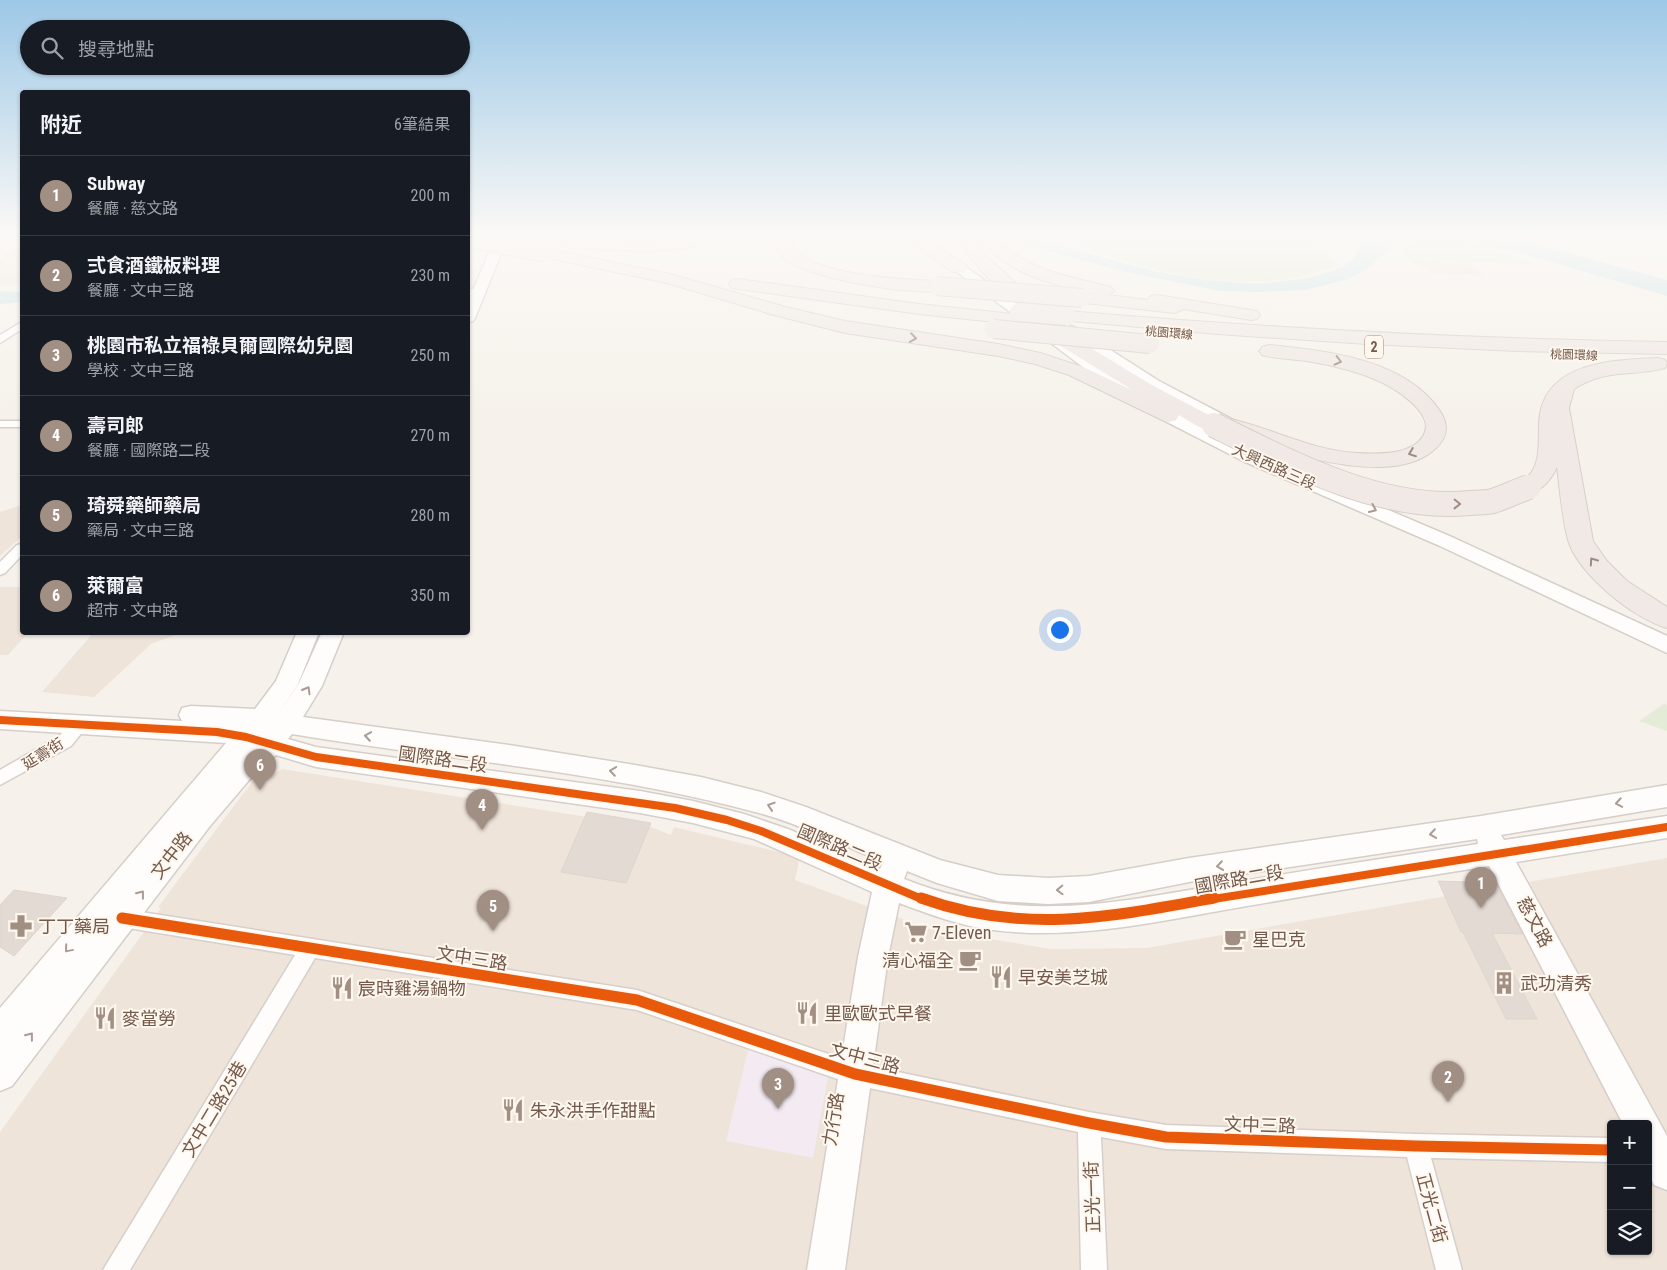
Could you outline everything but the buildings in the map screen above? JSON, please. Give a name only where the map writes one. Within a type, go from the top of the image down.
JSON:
[{"type":"highway","points":[[724,293],[807,313],[848,319],[1289,353],[1355,366],[1389,379],[1419,397],[1428,408],[1436,424],[1435,435],[1427,445],[1416,452],[1398,458],[1354,459],[1300,449],[1217,423]]},
{"type":"highway","name":"桃園環線","points":[[807,293],[827,297],[1019,311]]},
{"type":"highway","name":"桃園環線","points":[[877,293],[1019,311],[1074,321],[1314,344],[1667,357]]},
{"type":"highway","points":[[1005,293],[1019,311],[1143,388],[1324,476],[1376,494],[1405,500],[1443,504],[1484,503],[1508,497],[1529,487],[1538,480],[1546,467],[1552,404],[1564,387],[1576,378],[1609,367],[1667,364]]},
{"type":"highway","points":[[1025,293],[1463,338],[1634,347]]},
{"type":"highway","points":[[1120,293],[1306,323]]},
{"type":"highway","points":[[730,295],[780,311],[845,326],[998,350],[1040,359],[1076,371],[1169,416]]},
{"type":"highway","name":"桃園環線","points":[[1074,321],[1345,338],[1518,346],[1667,348]]},
{"type":"highway","points":[[1564,387],[1559,408],[1560,422],[1582,541],[1590,557],[1611,582],[1633,600],[1667,619]]},
{"type":"street","points":[[470,308],[473,293]]},
{"type":"street","name":"大興西路三段","points":[[994,293],[1098,371],[1169,416],[1248,457],[1447,542],[1667,645]]},
{"type":"street","name":"大興西路三段","points":[[999,293],[1019,311]]},
{"type":"street","points":[[0,329],[20,326]]},
{"type":"street","points":[[0,340],[20,327]]},
{"type":"street","name":"大興西路三段","points":[[1217,423],[1667,628]]},
{"type":"street","points":[[0,424],[20,424]]},
{"type":"street","points":[[1447,542],[1463,560],[1667,656]]},
{"type":"street","points":[[0,570],[20,550]]},
{"type":"street","name":"文中路","points":[[0,1074],[200,818],[240,772],[266,731],[307,635]]},
{"type":"street","name":"文中路","points":[[0,1032],[266,731],[310,686],[332,635]]},
{"type":"street","name":"國際路二段","points":[[0,706],[266,731],[316,757],[640,802],[736,822],[893,870],[937,871],[998,888],[1048,891],[1089,889],[1188,870],[1481,827],[1667,796]]},
{"type":"street","name":"國際路二段","points":[[0,720],[208,732],[266,731]]},
{"type":"street","name":"延壽街","points":[[0,778],[65,741],[81,724]]},
{"type":"street","name":"慈文路","points":[[1481,827],[1498,853],[1655,1147]]},
{"type":"street","name":"國際路二段","points":[[893,870],[916,897],[972,914],[1022,920],[1094,919],[1219,897],[1667,827]]},
{"type":"street","name":"力行路","points":[[826,1270],[873,957],[893,870]]},
{"type":"street","name":"文中三路","points":[[122,918],[637,1000],[855,1074],[1089,1123],[1166,1137],[1416,1146],[1607,1150]]},
{"type":"street","name":"文中二路25巷","points":[[116,1270],[311,947]]},
{"type":"street","name":"正光一街","points":[[1089,1123],[1094,1270]]},
{"type":"street","name":"正光二街","points":[[1416,1146],[1449,1270]]},
{"type":"shaded area","points":[[20,506],[20,538],[0,556],[0,512]]},
{"type":"shaded area","points":[[0,587],[20,587],[20,635],[26,635],[8,655],[0,655]]},
{"type":"shaded area","points":[[91,635],[176,635],[151,644],[94,697],[42,692]]},
{"type":"shaded area","points":[[282,769],[651,827],[671,835],[674,827],[800,857],[795,880],[930,929],[1051,949],[1146,948],[1667,858],[1667,1270],[0,1270],[0,1132],[161,908],[158,907],[260,772],[274,774]]},
{"type":"shaded area","points":[[749,1046],[828,1077],[813,1158],[726,1141]]},
{"type":"green space","points":[[1665,703],[1667,706],[1667,731],[1639,721]]},
{"type":"water","points":[[0,293],[20,293],[20,302],[0,304]]},
{"type":"cycle path","points":[[0,720],[217,732],[246,737],[316,757],[675,808],[727,820],[778,837],[936,904],[963,912],[1024,920],[1057,920],[1123,914],[1667,827]]},
{"type":"cycle path","points":[[122,918],[637,1000],[855,1074],[1089,1123],[1166,1137],[1416,1146],[1607,1150]]},
{"type":"place","name":"萊爾富","points":[[260,790]]},
{"type":"place","name":"壽司郎","points":[[482,830]]},
{"type":"place","name":"Subway","points":[[1481,908]]},
{"type":"place","name":"丁丁藥局","points":[[21,926]]},
{"type":"place","name":"琦舜藥師藥局","points":[[493,931]]},
{"type":"place","name":"7-Eleven","points":[[916,932]]},
{"type":"place","name":"星巴克","points":[[1235,939]]},
{"type":"place","name":"清心福全","points":[[970,960]]},
{"type":"place","name":"早安美芝城","points":[[1001,977]]},
{"type":"place","name":"武功清秀","points":[[1504,983]]},
{"type":"place","name":"宸時雞湯鍋物","points":[[342,988]]},
{"type":"place","name":"里歐歐式早餐","points":[[807,1013]]},
{"type":"place","name":"麥當勞","points":[[105,1018]]},
{"type":"place","name":"弍食酒鐵板料理","points":[[1448,1102]]},
{"type":"place","name":"桃園市私立福祿貝爾國際幼兒園","points":[[778,1109]]},
{"type":"place","name":"朱永洪手作甜點","points":[[513,1110]]}]
